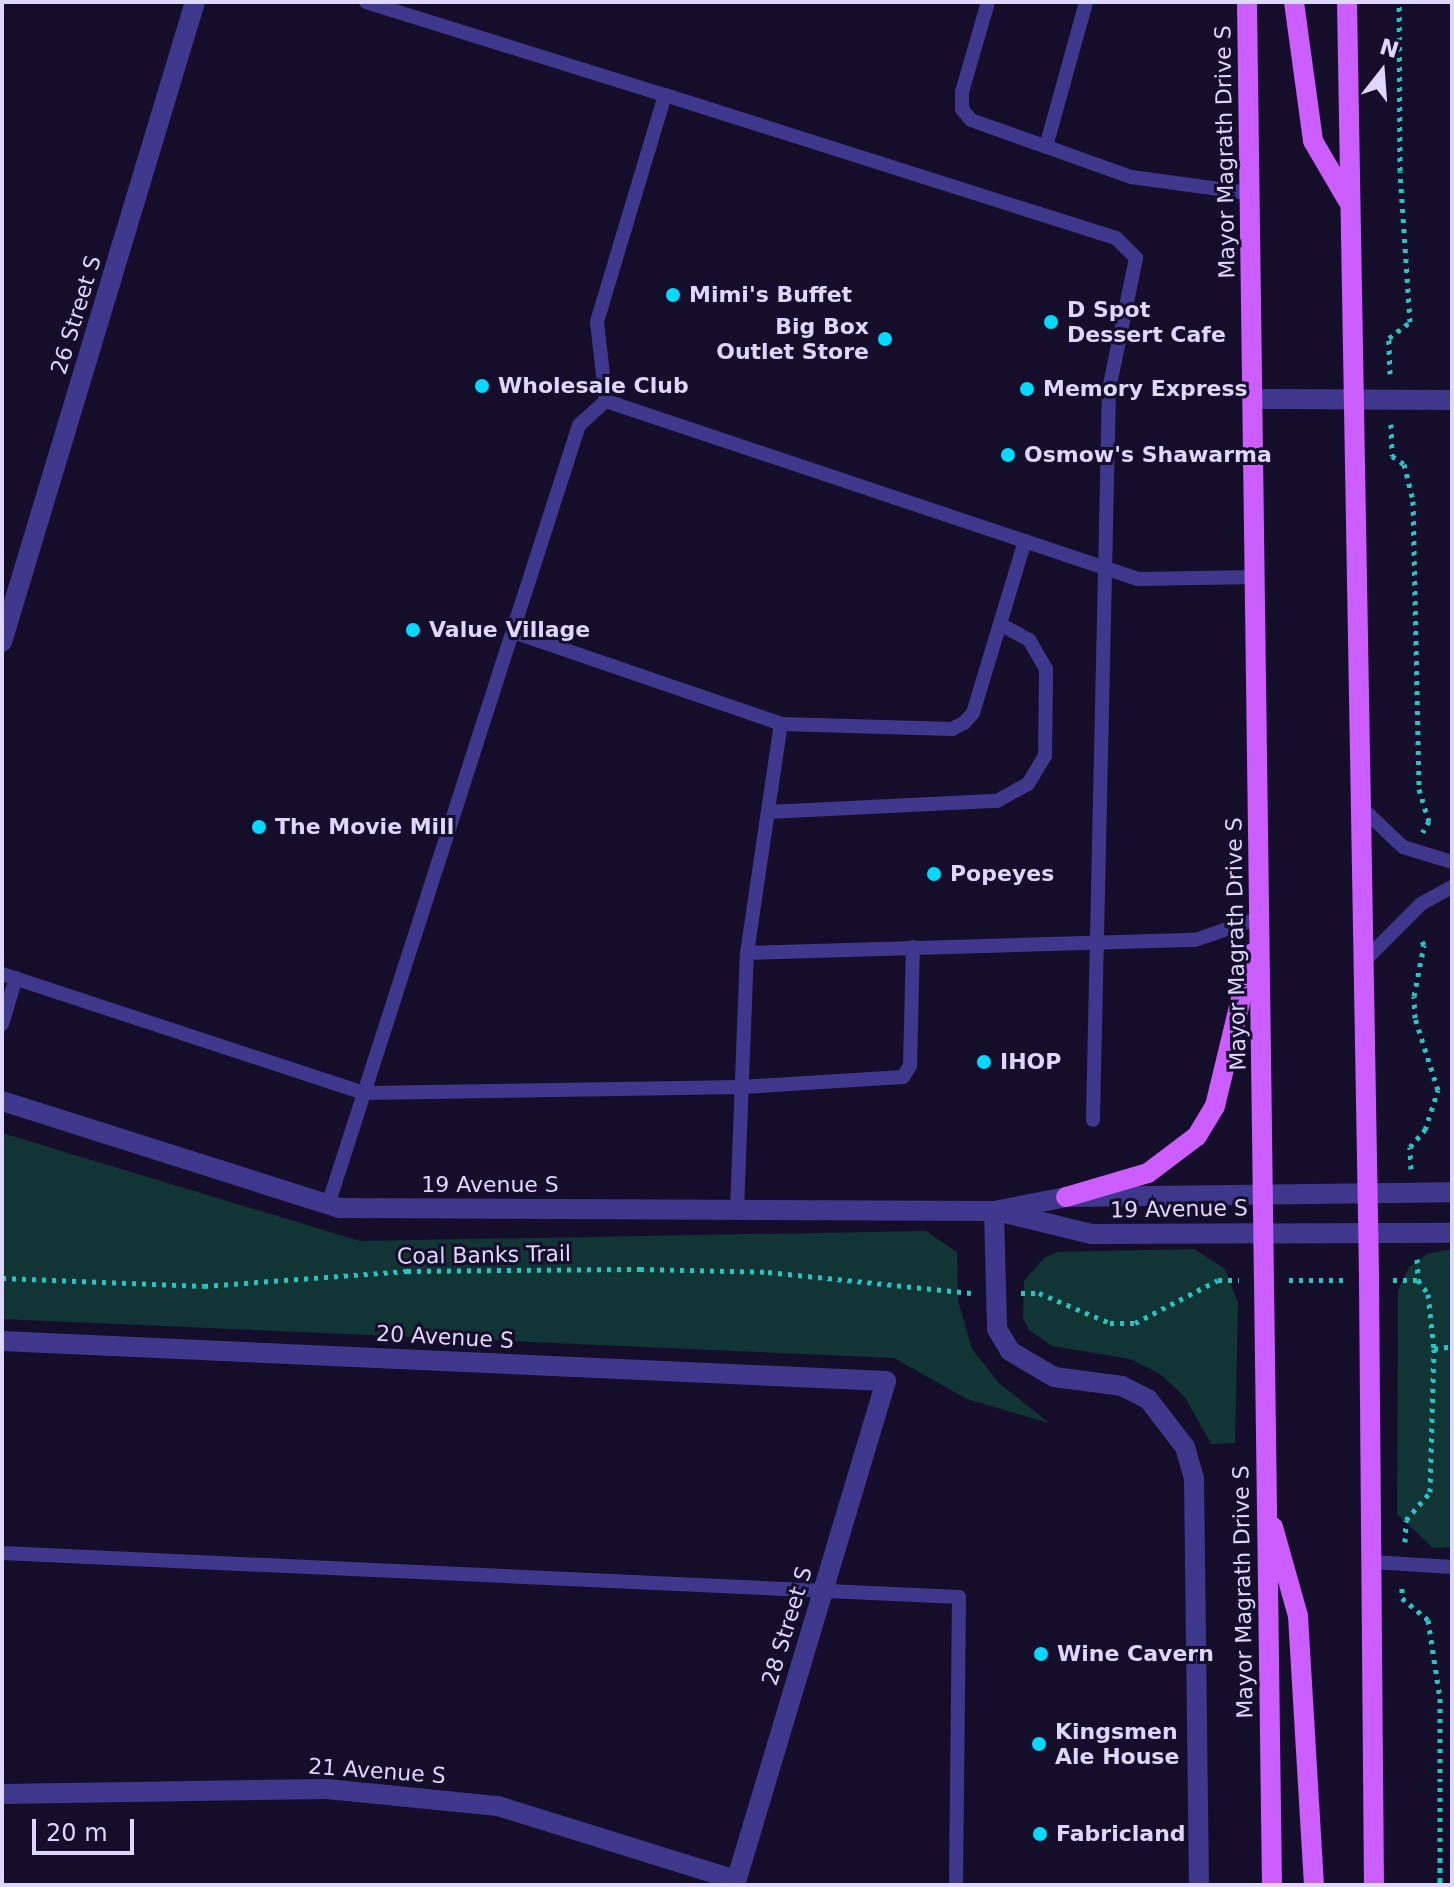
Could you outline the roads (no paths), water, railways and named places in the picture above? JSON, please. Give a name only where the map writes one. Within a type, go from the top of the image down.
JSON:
[{"type":"main road","name":"Mayor Magrath Drive S","points":[[1247,2],[1267,1280],[1265,1500],[1272,1885]]},
{"type":"main road","points":[[1294,2],[1313,141],[1350,204]]},
{"type":"main road","points":[[1347,2],[1369,1280],[1374,1885]]},
{"type":"main road","points":[[1066,1197],[1148,1173],[1197,1136],[1215,1106],[1259,922]]},
{"type":"main road","points":[[1265,1500],[1298,1616],[1314,1885]]},
{"type":"street","name":"26 Street S","points":[[2,642],[195,2]]},
{"type":"street","points":[[1252,399],[1452,400]]},
{"type":"street","name":"19 Avenue S","points":[[2,1101],[328,1205],[994,1211],[1066,1197],[1452,1192]]},
{"type":"street","points":[[994,1211],[997,1329],[1010,1351],[1054,1377],[1122,1386],[1148,1399],[1185,1447],[1194,1478],[1199,1885]]},
{"type":"street","name":"19 Avenue S","points":[[994,1211],[1091,1234],[1452,1233]]},
{"type":"street","name":"20 Avenue S","points":[[2,1341],[886,1381]]},
{"type":"street","name":"28 Street S","points":[[736,1882],[886,1381]]},
{"type":"street","name":"21 Avenue S","points":[[2,1794],[327,1789],[498,1806],[736,1882]]},
{"type":"lane","points":[[366,2],[1116,238],[1130,247],[1135,276],[1109,390],[1093,1120]]},
{"type":"lane","points":[[988,2],[962,109],[971,120],[1047,143],[1131,177],[1249,193]]},
{"type":"lane","points":[[1047,143],[1086,2]]},
{"type":"lane","points":[[606,401],[597,322],[665,95]]},
{"type":"lane","points":[[606,401],[1138,579],[1255,577]]},
{"type":"lane","points":[[328,1205],[579,425],[606,401]]},
{"type":"lane","points":[[513,632],[781,724],[952,729],[973,713],[1025,541]]},
{"type":"lane","points":[[768,812],[997,801],[1028,784],[1045,756],[1046,669],[1029,640],[1000,624]]},
{"type":"lane","points":[[737,1210],[747,953],[781,724]]},
{"type":"lane","points":[[1361,807],[1403,847],[1452,862]]},
{"type":"lane","points":[[1364,961],[1421,904],[1452,887]]},
{"type":"lane","points":[[747,953],[1096,940],[1195,940],[1259,922]]},
{"type":"lane","points":[[2,1024],[9,976],[364,1093],[742,1087],[903,1077],[910,1066],[913,947]]},
{"type":"lane","points":[[2,1553],[959,1597],[956,1885]]},
{"type":"lane","points":[[1373,1562],[1452,1567]]},
{"type":"place","name":"Mimi's Buffet","points":[[673,295]]},
{"type":"place","name":"D Spot Dessert Cafe","points":[[1051,322]]},
{"type":"place","name":"Big Box Outlet Store","points":[[885,339]]},
{"type":"place","name":"Wholesale Club","points":[[482,386]]},
{"type":"place","name":"Memory Express","points":[[1027,389]]},
{"type":"place","name":"Osmow's Shawarma","points":[[1008,455]]},
{"type":"place","name":"Value Village","points":[[413,630]]},
{"type":"place","name":"The Movie Mill","points":[[259,827]]},
{"type":"place","name":"Popeyes","points":[[934,874]]},
{"type":"place","name":"IHOP","points":[[984,1062]]},
{"type":"place","name":"Wine Cavern","points":[[1041,1654]]},
{"type":"place","name":"Kingsmen Ale House","points":[[1039,1744]]},
{"type":"place","name":"Fabricland","points":[[1040,1834]]}]
